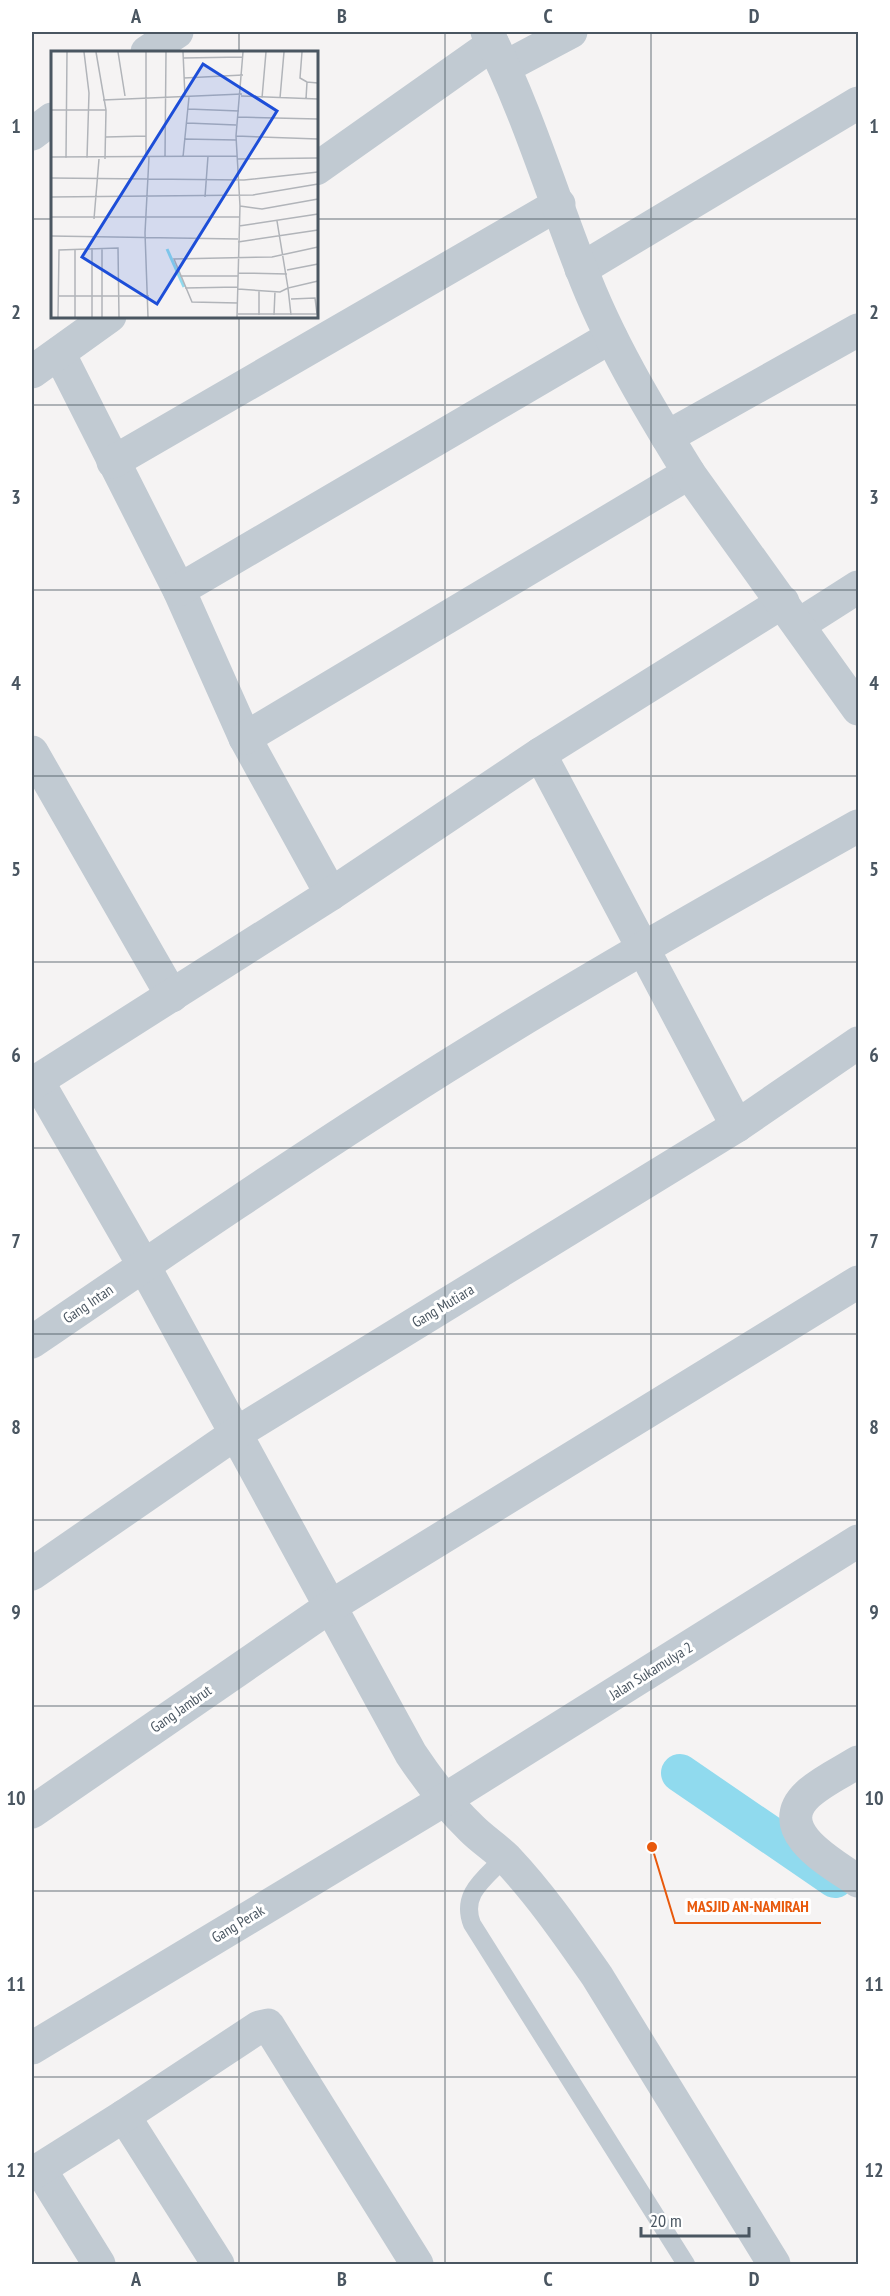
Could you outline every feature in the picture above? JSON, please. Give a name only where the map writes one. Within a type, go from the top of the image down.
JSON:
[{"type":"street","points":[[148,51],[177,32]]},
{"type":"street","points":[[318,168],[495,48],[571,32]]},
{"type":"street","points":[[495,48],[526,116],[581,269],[611,337],[667,437],[690,473],[858,709]]},
{"type":"street","points":[[581,269],[858,103]]},
{"type":"street","points":[[32,134],[51,120]]},
{"type":"street","points":[[113,462],[559,204]]},
{"type":"street","points":[[32,372],[107,318]]},
{"type":"street","points":[[667,437],[858,330]]},
{"type":"street","points":[[179,590],[611,337]]},
{"type":"street","points":[[59,353],[179,590],[245,738],[331,894]]},
{"type":"street","points":[[245,738],[690,473]]},
{"type":"street","points":[[774,2265],[597,1976],[541,1898],[506,1857],[472,1830],[444,1800],[411,1754],[144,1266],[34,1082],[331,894],[540,754],[791,613],[858,587]]},
{"type":"street","points":[[32,752],[172,996]]},
{"type":"street","points":[[540,754],[737,1126]]},
{"type":"street","name":"Gang Intan","points":[[32,1342],[443,1069],[642,948],[858,826]]},
{"type":"street","name":"Gang Mutiara","points":[[32,1574],[235,1434],[737,1126],[858,1043]]},
{"type":"street","name":"Gang Jambrut","points":[[32,1812],[331,1606],[858,1282]]},
{"type":"street","name":"Jalan Sukamulya 2","points":[[444,1800],[858,1541]]},
{"type":"street","points":[[858,1762],[808,1793],[797,1807],[796,1820],[801,1835],[812,1850],[858,1881]]},
{"type":"street","name":"Gang Perak","points":[[32,2048],[444,1800]]},
{"type":"street","points":[[99,2265],[36,2171],[260,2027],[268,2025],[417,2265]]},
{"type":"street","points":[[124,2116],[218,2265]]},
{"type":"lane","points":[[506,1857],[471,1894],[468,1906],[472,1924],[686,2265]]},
{"type":"waterway","points":[[680,1773],[835,1879]]},
{"type":"place","name":"MASJID AN-NAMIRAH","points":[[652,1847]]}]
